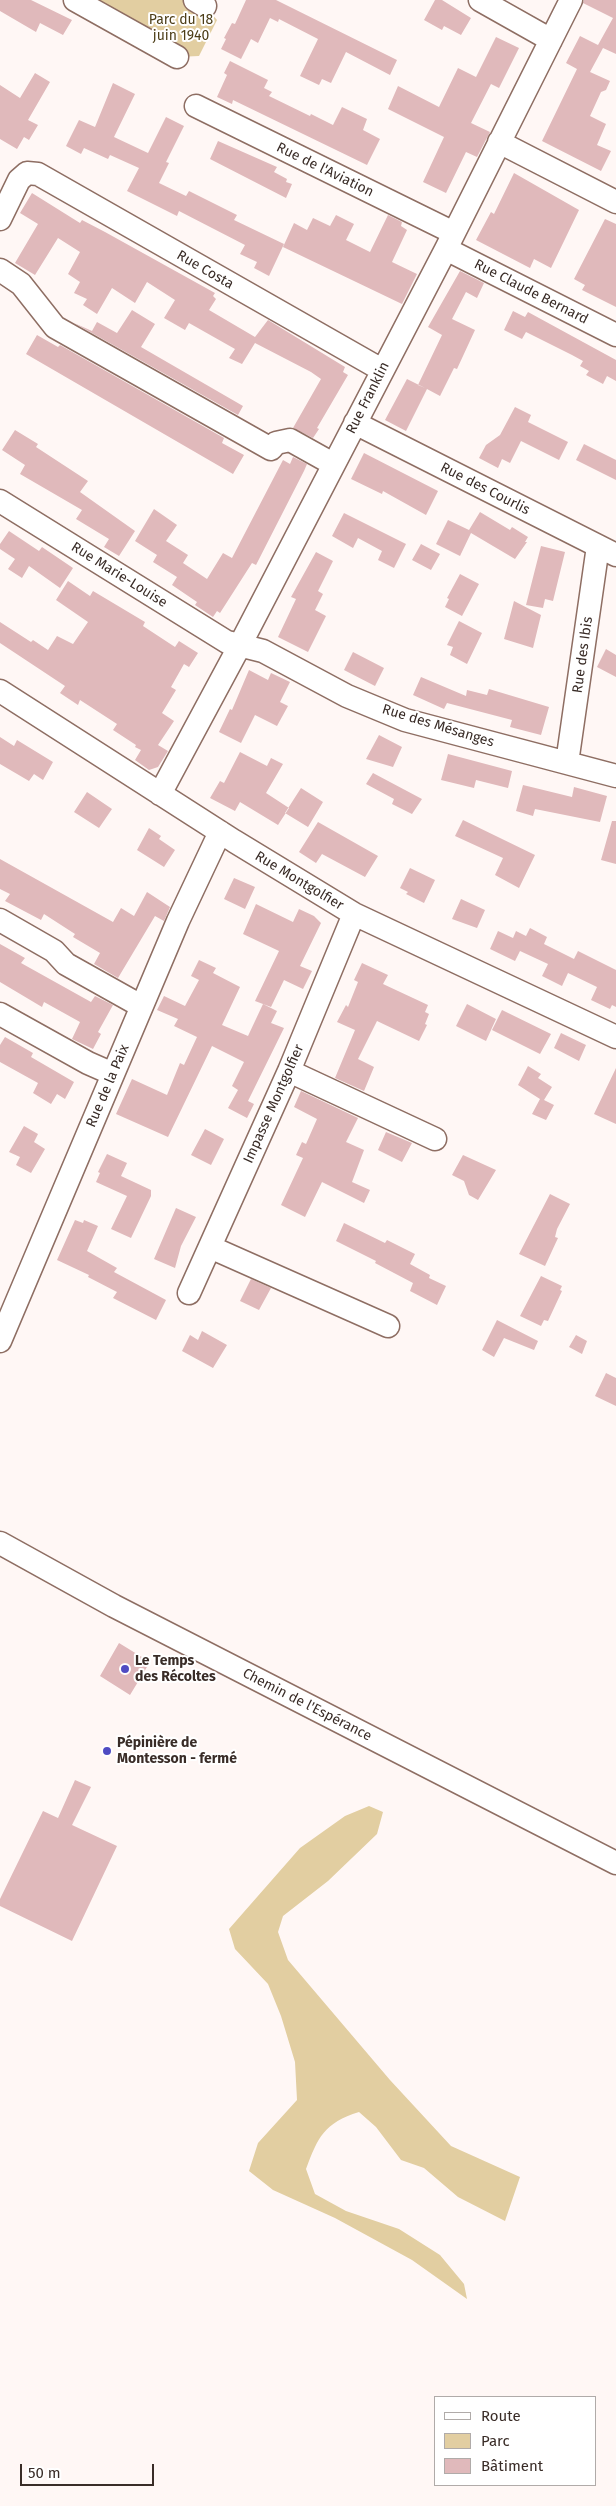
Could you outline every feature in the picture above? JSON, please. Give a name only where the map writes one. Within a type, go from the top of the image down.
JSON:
[{"type":"street","points":[[76,0],[176,58]]},
{"type":"street","points":[[480,0],[551,40]]},
{"type":"street","name":"Rue Franklin","points":[[160,794],[239,647],[450,241],[571,0]]},
{"type":"street","name":"Rue de l'Aviation","points":[[196,106],[450,241]]},
{"type":"street","points":[[499,142],[616,202]]},
{"type":"street","name":"Rue Costa","points":[[0,219],[19,180],[27,173],[38,174],[382,370]]},
{"type":"street","name":"Rue Claude Bernard","points":[[450,241],[616,336]]},
{"type":"street","points":[[0,270],[21,284],[55,327],[271,449],[276,443],[290,440],[333,464]]},
{"type":"street","name":"Rue des Courlis","points":[[355,423],[607,550]]},
{"type":"street","name":"Rue Marie-Louise","points":[[0,501],[227,642],[239,647]]},
{"type":"street","name":"Rue des Ibis","points":[[567,763],[607,550]]},
{"type":"street","name":"Rue des Mésanges","points":[[239,647],[249,647],[263,651],[347,696],[404,720],[616,776]]},
{"type":"street","name":"Rue Montgolfier","points":[[0,691],[220,832],[354,914],[616,1037]]},
{"type":"street","name":"Rue de la Paix","points":[[0,1341],[178,922],[220,832]]},
{"type":"street","name":"Impasse Montgolfier","points":[[190,1293],[289,1071],[354,914]]},
{"type":"street","points":[[0,920],[54,951],[66,964],[142,1006]]},
{"type":"street","points":[[0,1014],[88,1063],[113,1074]]},
{"type":"street","points":[[289,1071],[435,1139]]},
{"type":"street","points":[[210,1247],[388,1326]]},
{"type":"street","name":"Chemin de l'Espérance","points":[[0,1542],[114,1606],[616,1863]]},
{"type":"green space","name":"Parc du 18 juin 1940","points":[[76,0],[195,0],[205,6],[217,20],[199,56],[177,57]]},
{"type":"green space","points":[[369,1806],[383,1812],[377,1834],[328,1881],[283,1916],[278,1932],[288,1960],[390,2080],[451,2146],[520,2177],[505,2221],[458,2197],[424,2168],[401,2160],[376,2127],[359,2112],[347,2116],[330,2126],[314,2148],[306,2169],[315,2194],[346,2211],[399,2229],[440,2255],[464,2284],[467,2299],[412,2260],[335,2218],[273,2190],[249,2171],[258,2143],[297,2100],[295,2062],[281,2016],[268,1984],[235,1949],[229,1929],[300,1848],[345,1816]]},
{"type":"building","points":[[0,0],[31,0],[72,20],[63,35],[40,23],[36,32],[0,11]]},
{"type":"building","points":[[246,0],[276,0],[397,60],[390,75],[346,52],[331,83],[322,79],[319,85],[300,76],[318,39],[279,19],[278,22],[270,18],[258,43],[251,39],[241,59],[221,49],[226,39],[224,38],[232,23],[235,24]]},
{"type":"building","points":[[435,0],[442,0],[471,18],[461,35],[444,26],[442,30],[424,20]]},
{"type":"building","points":[[584,0],[616,0],[616,54],[603,48],[590,72],[610,81],[606,90],[601,92],[590,116],[606,124],[597,145],[611,151],[601,171],[542,141],[577,69],[566,63],[580,36],[598,45],[613,18],[583,3]]},
{"type":"building","points":[[496,37],[519,48],[499,88],[491,84],[471,123],[490,132],[477,157],[466,152],[446,193],[423,182],[444,137],[388,109],[398,86],[439,107],[458,68],[476,77]]},
{"type":"building","points":[[230,61],[268,80],[264,88],[272,92],[269,96],[310,116],[311,114],[333,125],[342,107],[367,119],[363,130],[380,139],[367,165],[233,100],[232,104],[217,97],[227,75],[224,73]]},
{"type":"building","points":[[35,73],[50,82],[28,120],[38,125],[29,140],[24,137],[17,149],[0,139],[0,85],[20,98]]},
{"type":"building","points":[[113,83],[135,94],[114,137],[148,153],[166,117],[184,126],[166,162],[169,163],[159,183],[186,196],[189,191],[237,215],[234,220],[284,244],[269,276],[254,268],[257,262],[240,254],[245,245],[179,211],[177,216],[127,191],[139,168],[110,155],[108,159],[84,148],[81,154],[66,146],[79,120],[95,127]]},
{"type":"building","points":[[218,141],[277,167],[274,172],[287,179],[286,182],[292,184],[286,198],[210,159]]},
{"type":"building","points":[[514,173],[579,210],[551,268],[534,259],[530,268],[476,240],[491,212],[494,214]]},
{"type":"building","points":[[32,193],[80,223],[82,220],[215,293],[213,296],[216,299],[209,310],[255,337],[268,320],[345,367],[343,372],[348,375],[313,438],[293,428],[321,379],[311,372],[255,343],[242,364],[229,358],[235,349],[189,323],[185,330],[164,318],[175,300],[147,282],[135,303],[112,288],[97,314],[83,305],[87,299],[74,293],[80,282],[68,274],[80,252],[58,238],[35,275],[15,263],[38,224],[20,213]]},
{"type":"building","points":[[336,215],[354,224],[346,240],[370,252],[388,215],[402,222],[401,226],[407,230],[392,262],[417,274],[402,304],[283,247],[294,223],[307,230],[313,218],[330,226]]},
{"type":"building","points":[[605,219],[616,224],[616,307],[582,290],[585,285],[574,279]]},
{"type":"building","points":[[460,271],[484,283],[477,298],[466,292],[452,319],[475,330],[457,369],[454,368],[440,396],[427,389],[406,431],[385,420],[407,379],[418,385],[442,335],[428,327]]},
{"type":"building","points":[[132,310],[155,324],[141,347],[243,406],[238,415],[74,323],[92,331],[97,322],[117,333]]},
{"type":"building","points":[[513,311],[525,317],[528,312],[616,360],[616,381],[607,376],[603,384],[586,375],[589,371],[580,366],[583,361],[572,355],[526,332],[522,339],[504,330]]},
{"type":"building","points":[[37,335],[58,347],[60,345],[224,438],[222,443],[244,455],[233,474],[26,354]]},
{"type":"building","points":[[515,407],[531,415],[528,422],[568,442],[559,460],[521,441],[510,463],[502,459],[498,468],[479,458],[486,445],[500,435]]},
{"type":"building","points":[[15,430],[38,444],[36,447],[88,481],[80,492],[135,531],[119,556],[104,547],[109,539],[76,519],[82,510],[20,474],[25,465],[2,450]]},
{"type":"building","points":[[584,444],[616,460],[616,480],[576,460]]},
{"type":"building","points":[[364,453],[438,491],[426,515],[383,491],[382,494],[351,479]]},
{"type":"building","points":[[293,457],[307,464],[304,471],[256,565],[252,563],[220,613],[217,611],[213,617],[195,605],[197,602],[172,585],[177,577],[153,562],[157,555],[135,541],[154,509],[177,525],[166,541],[188,555],[183,563],[207,579],[223,553],[232,558],[283,460],[290,464]]},
{"type":"building","points":[[480,512],[510,530],[512,527],[528,537],[525,542],[527,542],[515,559],[471,533],[460,556],[436,544],[448,520],[469,530]]},
{"type":"building","points":[[344,513],[406,544],[394,568],[378,560],[382,551],[358,538],[353,548],[332,536]]},
{"type":"building","points":[[9,531],[39,551],[42,547],[73,568],[60,588],[29,566],[22,578],[8,569],[15,559],[0,549],[0,544]]},
{"type":"building","points":[[421,544],[440,554],[431,570],[412,560]]},
{"type":"building","points":[[541,546],[565,552],[553,601],[545,599],[543,608],[526,605]]},
{"type":"building","points":[[316,552],[333,561],[318,591],[323,594],[315,610],[326,616],[308,652],[278,637],[296,599],[291,597]]},
{"type":"building","points":[[460,574],[479,584],[462,616],[445,607],[449,599],[447,598]]},
{"type":"building","points":[[68,581],[90,596],[93,591],[145,622],[143,626],[175,647],[179,641],[198,653],[189,667],[184,664],[171,687],[176,690],[162,713],[174,721],[158,745],[168,751],[158,767],[149,770],[135,760],[141,750],[113,730],[117,724],[80,700],[78,705],[60,693],[65,686],[0,643],[0,622],[31,642],[33,640],[48,650],[57,636],[73,644],[88,622],[56,600]]},
{"type":"building","points":[[514,601],[541,615],[533,648],[504,639]]},
{"type":"building","points":[[459,621],[482,633],[467,664],[450,655],[453,647],[447,645]]},
{"type":"building","points":[[606,649],[616,655],[616,677],[597,667]]},
{"type":"building","points":[[353,652],[384,668],[375,686],[344,670]]},
{"type":"building","points":[[249,670],[268,680],[271,673],[290,682],[280,702],[288,706],[277,726],[255,715],[241,743],[219,732],[230,709],[232,710]]},
{"type":"building","points":[[421,677],[466,696],[467,690],[487,695],[489,689],[549,707],[541,735],[510,727],[512,720],[447,703],[444,709],[413,695]]},
{"type":"building","points":[[379,735],[402,747],[393,767],[366,759]]},
{"type":"building","points":[[0,737],[14,746],[17,740],[53,762],[43,780],[34,774],[29,781],[0,764]]},
{"type":"building","points":[[240,752],[267,766],[271,758],[283,764],[266,793],[289,808],[278,825],[240,802],[235,811],[210,798],[220,781],[224,783]]},
{"type":"building","points":[[448,754],[512,771],[508,788],[476,780],[474,788],[441,780]]},
{"type":"building","points":[[373,773],[422,799],[412,814],[392,804],[394,799],[366,784]]},
{"type":"building","points":[[523,785],[572,797],[574,787],[607,796],[600,822],[535,809],[533,816],[516,811]]},
{"type":"building","points":[[301,788],[323,802],[308,827],[285,813]]},
{"type":"building","points":[[87,792],[112,809],[99,828],[74,812]]},
{"type":"building","points":[[463,820],[535,855],[519,888],[495,875],[503,858],[455,836]]},
{"type":"building","points":[[612,821],[616,821],[616,864],[601,860]]},
{"type":"building","points":[[318,822],[378,856],[365,877],[322,854],[316,863],[299,852]]},
{"type":"building","points":[[149,828],[161,836],[159,839],[175,850],[164,867],[137,850]]},
{"type":"building","points":[[0,859],[113,922],[121,908],[134,916],[147,892],[170,907],[164,921],[155,916],[118,978],[94,964],[100,953],[73,937],[75,934],[44,914],[41,920],[5,901],[10,894],[0,889]]},
{"type":"building","points":[[410,868],[435,880],[424,903],[406,894],[408,892],[400,888]]},
{"type":"building","points":[[234,878],[255,887],[245,909],[224,899]]},
{"type":"building","points":[[461,899],[485,910],[477,928],[452,919]]},
{"type":"building","points":[[256,904],[293,922],[299,909],[314,916],[321,923],[300,966],[312,971],[303,989],[284,980],[271,1007],[255,1001],[279,951],[243,934]]},
{"type":"building","points":[[530,928],[547,937],[544,944],[574,959],[578,951],[616,970],[616,1007],[612,1005],[610,1009],[591,1000],[597,987],[568,973],[562,986],[542,976],[548,964],[520,951],[515,961],[490,949],[498,931],[513,938],[516,931],[526,936]]},
{"type":"building","points":[[0,944],[25,958],[21,963],[91,1002],[95,996],[113,1005],[98,1032],[101,1034],[93,1049],[72,1039],[80,1022],[44,1002],[42,1007],[0,982]]},
{"type":"building","points":[[199,960],[216,968],[213,973],[240,987],[222,1025],[248,1036],[263,1004],[277,1011],[271,1023],[284,1028],[248,1101],[254,1104],[247,1118],[228,1108],[238,1090],[232,1086],[244,1062],[212,1046],[168,1137],[116,1114],[132,1079],[167,1095],[180,1063],[184,1065],[197,1037],[174,1026],[178,1019],[157,1010],[164,996],[185,1006],[199,980],[191,976]]},
{"type":"building","points":[[362,963],[388,975],[383,984],[428,1005],[425,1012],[429,1014],[425,1024],[427,1025],[419,1041],[377,1021],[358,1059],[374,1067],[364,1091],[335,1078],[355,1030],[337,1022],[346,1005],[348,1007],[358,982],[354,980]]},
{"type":"building","points":[[467,1004],[496,1019],[486,1041],[456,1026]]},
{"type":"building","points":[[502,1010],[551,1034],[540,1054],[492,1030]]},
{"type":"building","points":[[561,1033],[586,1045],[579,1061],[554,1048]]},
{"type":"building","points":[[5,1037],[33,1053],[31,1057],[74,1082],[65,1099],[57,1094],[51,1104],[33,1093],[38,1083],[0,1062],[0,1045]]},
{"type":"building","points":[[528,1066],[541,1074],[538,1078],[552,1087],[544,1100],[554,1105],[546,1120],[532,1114],[540,1099],[518,1085]]},
{"type":"building","points":[[616,1068],[616,1124],[594,1114]]},
{"type":"building","points":[[301,1091],[358,1118],[346,1142],[364,1150],[352,1182],[370,1190],[364,1203],[322,1182],[305,1217],[281,1205],[303,1158],[296,1155],[302,1142],[306,1144],[317,1119],[294,1107]]},
{"type":"building","points":[[24,1126],[38,1134],[34,1142],[45,1149],[31,1173],[16,1165],[20,1157],[9,1152]]},
{"type":"building","points":[[205,1129],[224,1139],[211,1165],[191,1155]]},
{"type":"building","points":[[386,1132],[412,1143],[402,1162],[378,1150]]},
{"type":"building","points":[[107,1154],[127,1163],[121,1176],[151,1190],[151,1196],[131,1238],[111,1229],[127,1196],[96,1182],[100,1173],[98,1172]]},
{"type":"building","points":[[463,1155],[496,1170],[478,1200],[469,1195],[464,1181],[452,1175]]},
{"type":"building","points":[[550,1194],[570,1204],[557,1229],[555,1237],[558,1238],[545,1266],[519,1254]]},
{"type":"building","points":[[176,1208],[196,1217],[181,1246],[175,1268],[154,1259]]},
{"type":"building","points":[[75,1220],[83,1223],[84,1220],[98,1226],[87,1251],[117,1268],[114,1272],[166,1300],[156,1320],[113,1298],[117,1292],[88,1277],[89,1275],[57,1260]]},
{"type":"building","points":[[344,1223],[385,1243],[387,1240],[415,1254],[410,1264],[430,1275],[429,1278],[446,1286],[437,1305],[410,1291],[413,1283],[375,1263],[376,1261],[336,1241]]},
{"type":"building","points":[[541,1276],[562,1286],[560,1290],[562,1291],[548,1321],[544,1320],[541,1326],[520,1316]]},
{"type":"building","points":[[251,1279],[271,1288],[259,1310],[240,1301]]},
{"type":"building","points":[[497,1320],[538,1341],[534,1350],[504,1338],[494,1357],[482,1350]]},
{"type":"building","points":[[202,1331],[227,1345],[213,1368],[182,1351],[190,1335],[198,1340]]},
{"type":"building","points":[[576,1335],[587,1341],[582,1354],[569,1347]]},
{"type":"building","points":[[606,1373],[616,1378],[616,1406],[595,1396]]},
{"type":"building","name":"Le Temps des Récoltes","points":[[119,1643],[150,1662],[130,1695],[100,1676]]},
{"type":"building","points":[[75,1780],[91,1787],[72,1825],[117,1846],[72,1941],[0,1906],[0,1899],[43,1811],[58,1818]]},
{"type":"place","name":"Le Temps des Récoltes","points":[[125,1669]]},
{"type":"place","name":"Pépinière de Montesson - fermé","points":[[107,1751]]}]
